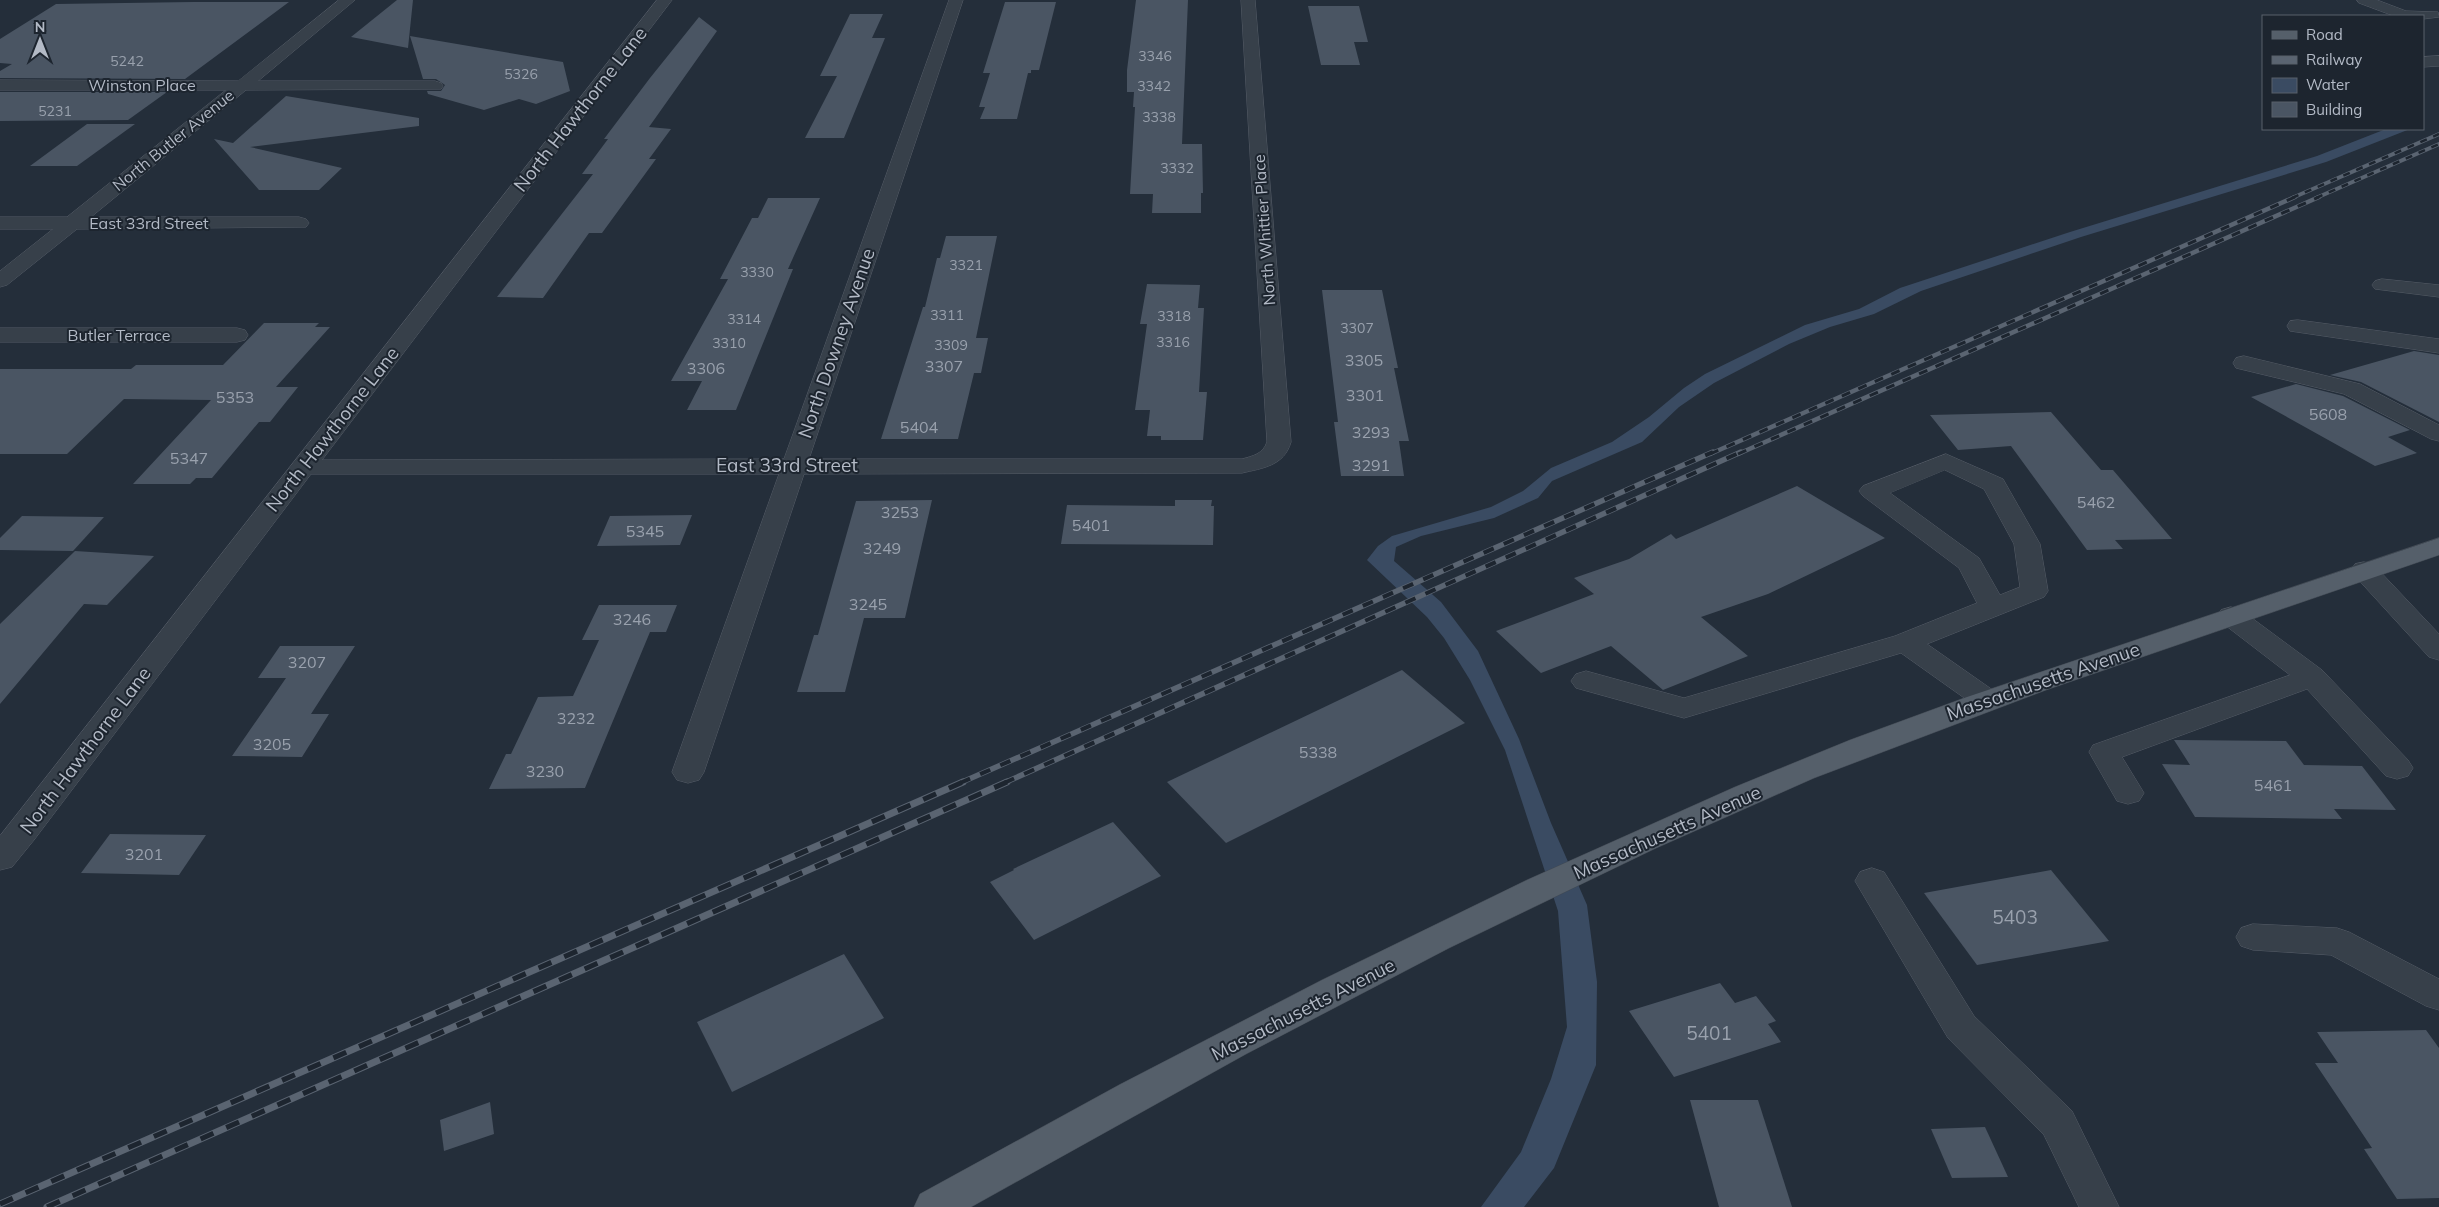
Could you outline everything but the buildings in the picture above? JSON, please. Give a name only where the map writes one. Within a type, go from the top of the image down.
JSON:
[{"type":"main road","name":"Massachusetts Avenue","points":[[934,1207],[1241,1040],[1510,905],[1749,794],[1987,700],[2439,546]]},
{"type":"street","name":"North Butler Avenue","points":[[0,281],[348,0]]},
{"type":"street","name":"North Hawthorne Lane","points":[[0,858],[23,832],[302,467],[664,0]]},
{"type":"street","name":"North Downey Avenue","points":[[688,772],[956,0]]},
{"type":"street","name":"North Whittier Place","points":[[1248,0],[1279,442],[1278,450],[1271,458]]},
{"type":"street","points":[[2364,0],[2404,15]]},
{"type":"street","points":[[2408,0],[2436,17]]},
{"type":"street","points":[[2424,62],[2439,62]]},
{"type":"street","name":"Winston Place","points":[[0,85],[435,86]]},
{"type":"street","name":"East 33rd Street","points":[[0,224],[299,223]]},
{"type":"street","points":[[2382,285],[2439,291]]},
{"type":"street","points":[[2298,326],[2439,346]]},
{"type":"street","name":"Butler Terrace","points":[[0,335],[237,335]]},
{"type":"street","points":[[2244,363],[2352,389],[2439,434]]},
{"type":"street","name":"East 33rd Street","points":[[302,467],[1242,466],[1271,458]]},
{"type":"street","points":[[1586,681],[1684,708],[1905,642],[2034,591],[2027,544],[1994,484],[1946,461],[1872,491],[1970,564],[1993,607]]},
{"type":"street","points":[[2364,570],[2439,651]]},
{"type":"street","points":[[2230,616],[2312,677],[2397,768]]},
{"type":"street","points":[[1905,642],[1987,700]]},
{"type":"street","points":[[2128,793],[2104,752],[2312,677]]},
{"type":"street","points":[[1872,881],[1961,1027],[2058,1123],[2098,1207]]},
{"type":"street","points":[[2253,937],[2337,942],[2439,996]]},
{"type":"water","points":[[2383,130],[2407,130],[2326,162],[2081,237],[1921,291],[1874,314],[1830,327],[1789,344],[1714,383],[1679,407],[1642,442],[1552,481],[1538,498],[1494,518],[1421,536],[1396,547],[1394,561],[1441,602],[1478,651],[1519,739],[1551,823],[1587,905],[1597,982],[1596,1065],[1554,1168],[1524,1207],[1481,1207],[1521,1152],[1551,1079],[1567,1027],[1558,911],[1505,750],[1470,680],[1444,638],[1427,617],[1367,560],[1378,546],[1392,536],[1491,507],[1523,491],[1551,468],[1612,442],[1649,417],[1684,388],[1705,374],[1805,325],[1859,309],[1900,288],[2070,232],[2317,156]]},
{"type":"railway","points":[[2292,198],[2439,134]]},
{"type":"railway","points":[[2316,198],[2439,144]]},
{"type":"railway","points":[[1710,454],[2295,197]]},
{"type":"railway","points":[[1738,454],[2319,197]]},
{"type":"railway","points":[[960,783],[1713,452]]},
{"type":"railway","points":[[1004,783],[1741,452]]},
{"type":"railway","points":[[0,1204],[963,782]]},
{"type":"railway","points":[[47,1207],[1007,782]]}]
